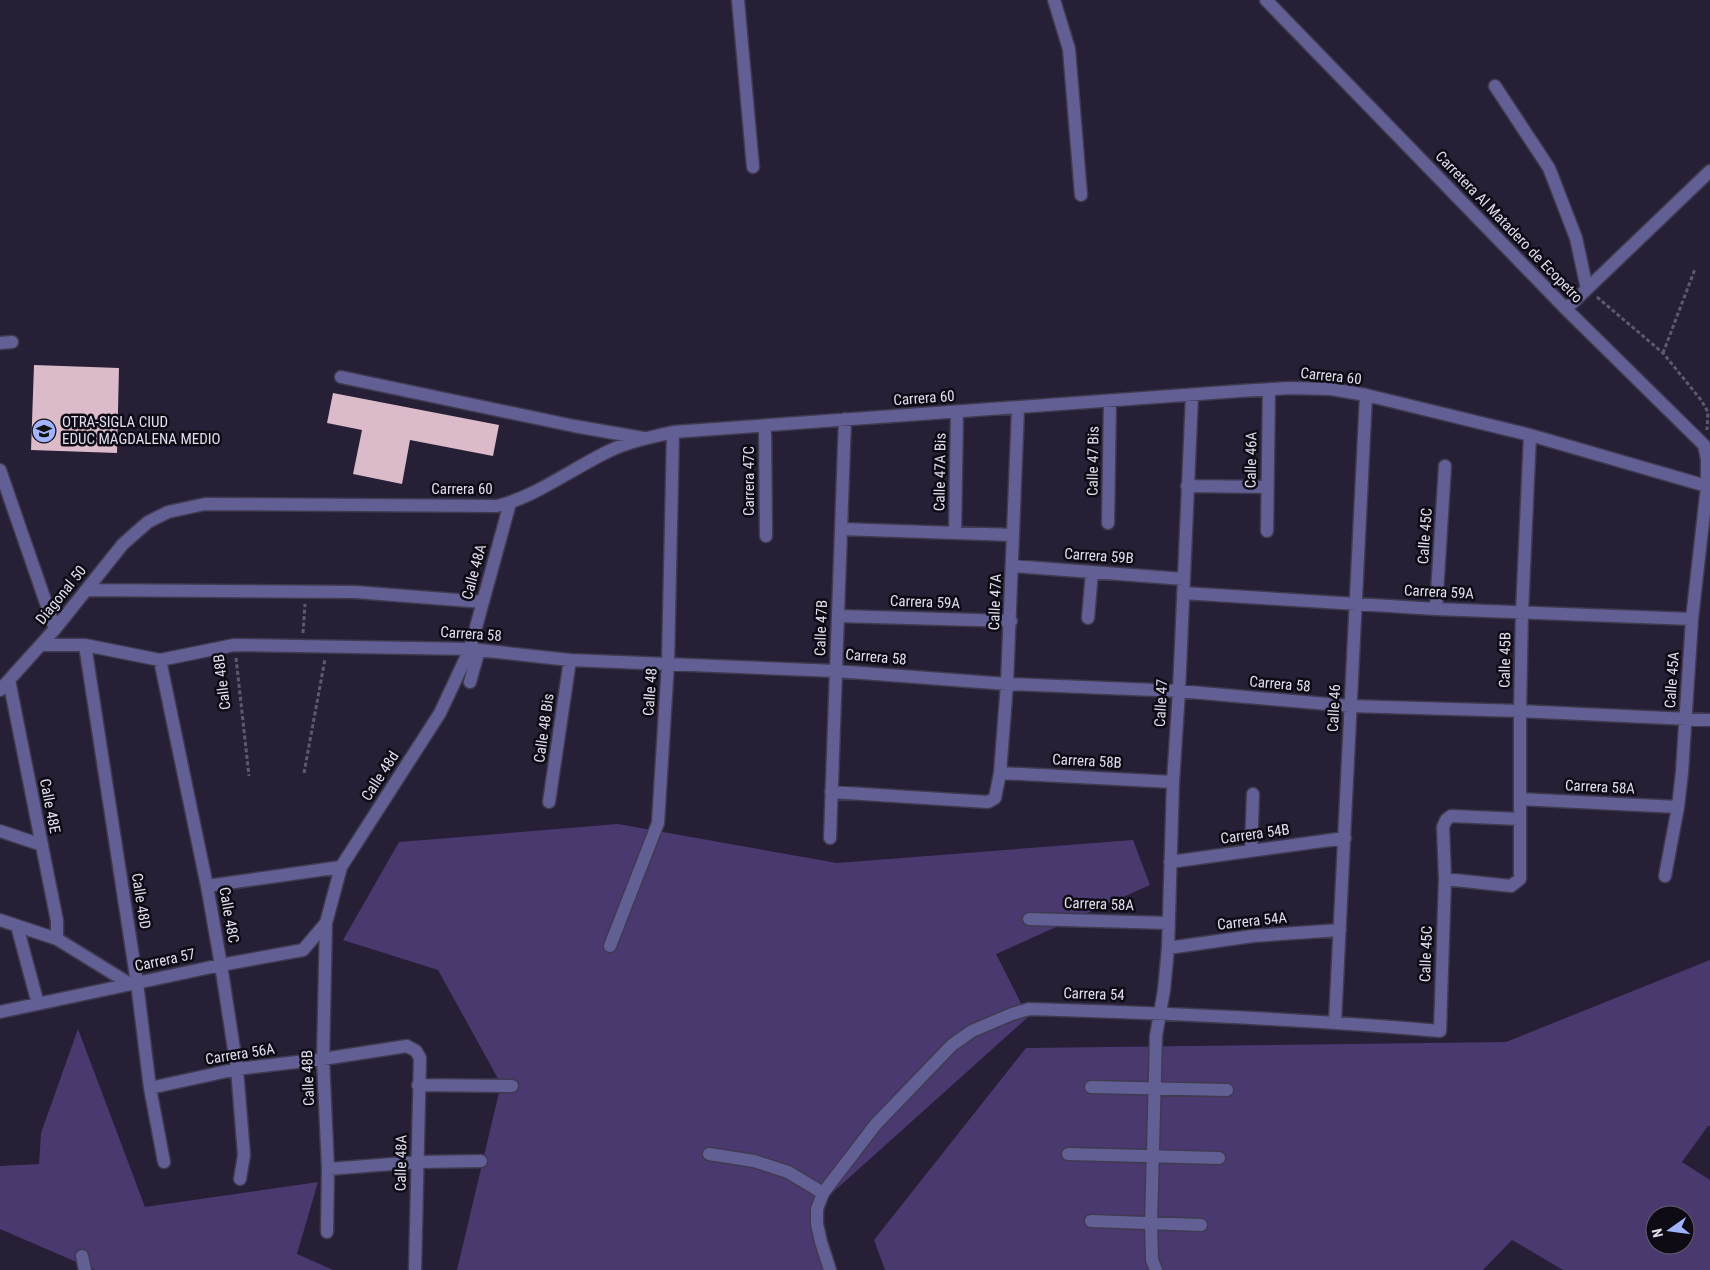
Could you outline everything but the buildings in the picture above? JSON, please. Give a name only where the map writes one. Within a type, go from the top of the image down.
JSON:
[{"type":"street","points":[[738,0],[753,167]]},
{"type":"street","points":[[1054,0],[1069,49],[1081,195]]},
{"type":"street","name":"Carretera Al Matadero de Ecopetro","points":[[1266,0],[1566,309],[1704,445]]},
{"type":"street","points":[[1495,86],[1549,168],[1576,238],[1587,288]]},
{"type":"street","points":[[1566,309],[1710,171]]},
{"type":"street","points":[[341,377],[645,439]]},
{"type":"street","name":"Carrera 60","points":[[148,522],[168,512],[205,504],[496,506],[510,503],[609,451],[672,432],[1269,389],[1331,389],[1366,396],[1530,435],[1709,486]]},
{"type":"street","name":"Calle 46A","points":[[1267,531],[1269,389]]},
{"type":"street","name":"Calle 47","points":[[1156,1270],[1152,1260],[1151,1224],[1156,1036],[1164,990],[1168,948],[1173,782],[1179,691],[1192,395]]},
{"type":"street","name":"Calle 46","points":[[1335,1022],[1366,396]]},
{"type":"street","name":"Calle 47 Bis","points":[[1108,523],[1110,401]]},
{"type":"street","name":"Calle 47A","points":[[831,792],[988,802],[995,798],[1000,773],[1011,621],[1018,408]]},
{"type":"street","name":"Calle 47A Bis","points":[[954,533],[957,412]]},
{"type":"street","name":"Calle 47B","points":[[830,838],[845,420]]},
{"type":"street","name":"Carrera 47C","points":[[765,426],[766,536]]},
{"type":"street","name":"Calle 48","points":[[610,946],[658,822],[668,663],[672,432]]},
{"type":"street","name":"Calle 45B","points":[[1445,879],[1511,886],[1520,879],[1522,612],[1530,435]]},
{"type":"street","points":[[1704,445],[1709,486]]},
{"type":"street","name":"Calle 45C","points":[[1436,609],[1446,466]]},
{"type":"street","points":[[0,470],[55,629]]},
{"type":"street","points":[[1188,486],[1267,487]]},
{"type":"street","name":"Calle 45A","points":[[1665,876],[1678,807],[1692,619],[1709,486]]},
{"type":"street","name":"Calle 48A","points":[[475,650],[483,602],[510,503]]},
{"type":"street","name":"Diagonal 50","points":[[0,690],[55,629],[122,544],[148,522]]},
{"type":"street","points":[[841,530],[1013,535]]},
{"type":"street","name":"Carrera 59B","points":[[1012,566],[1184,579]]},
{"type":"street","points":[[1088,618],[1092,572]]},
{"type":"street","points":[[86,590],[355,592],[483,602]]},
{"type":"street","name":"Carrera 59A","points":[[1183,593],[1436,609],[1692,619]]},
{"type":"street","name":"Carrera 59A","points":[[838,616],[1011,621]]},
{"type":"street","name":"Carrera 58","points":[[41,645],[85,645],[160,660],[234,645],[475,650],[570,660],[836,670],[1007,684],[1179,691],[1350,706],[1520,711],[1710,720]]},
{"type":"street","name":"Calle 48D","points":[[85,645],[133,983],[164,1162]]},
{"type":"street","points":[[470,682],[475,650]]},
{"type":"street","name":"Calle 48d","points":[[326,923],[341,867],[440,713],[475,650]]},
{"type":"street","name":"Calle 48C","points":[[160,660],[207,886],[221,964],[237,1069],[244,1155],[240,1179]]},
{"type":"street","name":"Calle 48 Bis","points":[[549,802],[570,660]]},
{"type":"street","name":"Calle 48E","points":[[9,680],[57,921],[57,939]]},
{"type":"street","name":"Carrera 58B","points":[[1000,773],[1173,782]]},
{"type":"street","points":[[1251,851],[1253,794]]},
{"type":"street","name":"Carrera 58A","points":[[1520,799],[1678,807]]},
{"type":"street","name":"Calle 45C","points":[[1440,1031],[1445,879],[1443,827],[1446,820],[1451,816],[1520,819]]},
{"type":"street","points":[[0,831],[42,845]]},
{"type":"street","name":"Carrera 54B","points":[[1170,862],[1344,838]]},
{"type":"street","points":[[207,886],[341,867]]},
{"type":"street","name":"Carrera 58A","points":[[1029,919],[1168,922]]},
{"type":"street","points":[[0,920],[57,939],[133,983]]},
{"type":"street","name":"Carrera 57","points":[[0,1012],[221,964],[303,950],[326,923]]},
{"type":"street","name":"Calle 48B","points":[[326,923],[323,1059],[328,1169],[327,1232]]},
{"type":"street","points":[[17,926],[38,1004]]},
{"type":"street","name":"Carrera 54A","points":[[1168,948],[1253,936],[1340,930]]},
{"type":"street","name":"Carrera 54","points":[[823,1193],[876,1124],[952,1045],[972,1030],[1029,1009],[1160,1013],[1335,1022],[1440,1031]]},
{"type":"street","name":"Carrera 56A","points":[[150,1088],[237,1069],[323,1059],[407,1046],[416,1051],[420,1058]]},
{"type":"street","name":"Calle 48A","points":[[415,1270],[420,1058]]},
{"type":"street","points":[[418,1084],[512,1086]]},
{"type":"street","points":[[1091,1087],[1227,1090]]},
{"type":"street","points":[[709,1154],[754,1161],[788,1172],[823,1193],[818,1208],[817,1224],[830,1270]]},
{"type":"street","points":[[1068,1154],[1219,1158]]},
{"type":"street","points":[[328,1169],[418,1162],[481,1161]]},
{"type":"street","points":[[1091,1221],[1201,1225]]},
{"type":"street","points":[[82,1256],[85,1270]]},
{"type":"path","points":[[1663,353],[1695,269]]},
{"type":"path","points":[[1587,288],[1663,353],[1700,400],[1708,412],[1708,426],[1704,445]]},
{"type":"path","points":[[303,646],[305,592]]},
{"type":"path","name":"Calle 48B","points":[[234,645],[249,776]]},
{"type":"path","points":[[304,772],[327,646]]},
{"type":"shaded area","points":[[618,824],[837,863],[1133,840],[1150,885],[996,954],[1028,1017],[812,1211],[830,1270],[457,1270],[501,1084],[438,970],[343,940],[399,842]]},
{"type":"shaded area","points":[[1710,960],[1710,1126],[1708,1126],[1682,1162],[1710,1180],[1710,1270],[1563,1270],[1512,1240],[1483,1270],[885,1270],[874,1240],[1026,1048],[1506,1042]]},
{"type":"shaded area","points":[[78,1029],[145,1207],[318,1182],[297,1254],[333,1270],[95,1270],[0,1229],[0,1166],[39,1164],[41,1133]]},
{"type":"place","name":"OTRA-SIGLA CIUD EDUC MAGDALENA MEDIO","points":[[44,431]]}]
